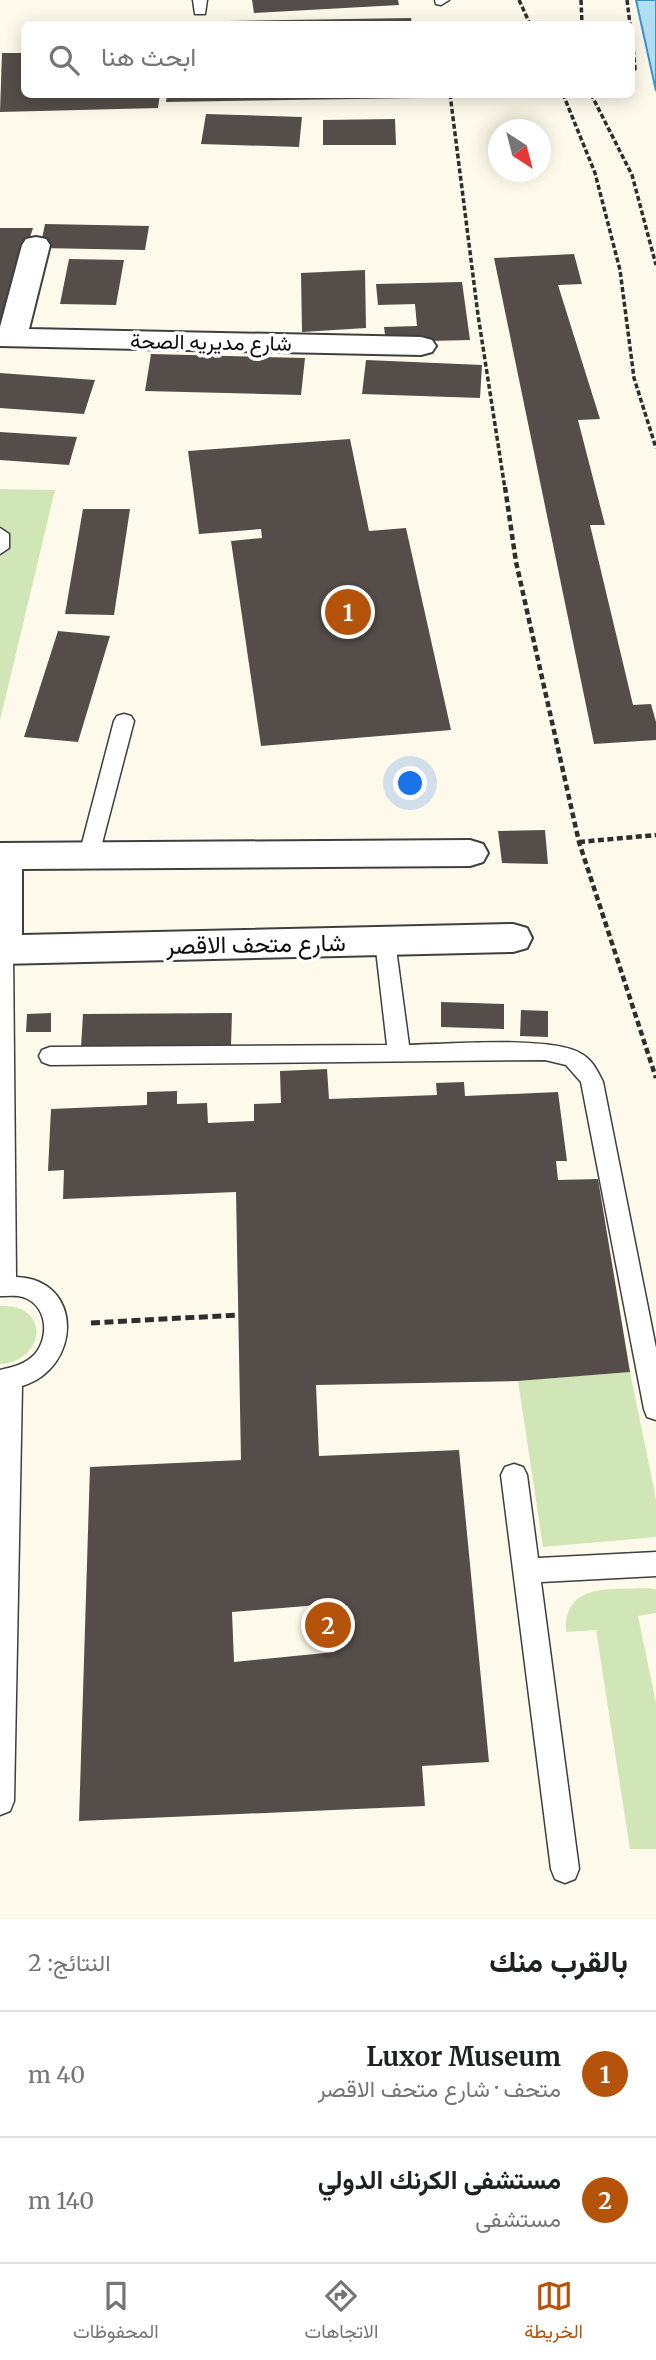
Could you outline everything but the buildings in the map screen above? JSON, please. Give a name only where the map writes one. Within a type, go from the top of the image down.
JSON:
[{"type":"street","points":[[6,337],[36,245]]},
{"type":"street","name":"شارع مديريه الصحة","points":[[6,337],[421,346]]},
{"type":"street","points":[[1,950],[2,856],[470,853]]},
{"type":"street","name":"شارع متحف الاقصر","points":[[1,950],[513,938]]},
{"type":"lane","points":[[0,534],[0,548]]},
{"type":"lane","points":[[89,855],[124,721]]},
{"type":"lane","points":[[386,942],[399,1053]]},
{"type":"lane","points":[[0,1801],[5,1381],[30,1373],[47,1360],[56,1343],[58,1325],[53,1309],[42,1295],[24,1287],[2,1285],[1,950]]},
{"type":"lane","points":[[50,1056],[561,1053],[577,1059],[587,1069],[595,1096],[656,1409]]},
{"type":"lane","points":[[514,1475],[565,1869]]},
{"type":"lane","points":[[527,1571],[656,1564]]},
{"type":"path","points":[[519,0],[529,21]]},
{"type":"path","points":[[581,0],[582,21]]},
{"type":"path","points":[[628,0],[630,21]]},
{"type":"path","points":[[451,98],[478,315],[516,562],[579,842],[656,1078]]},
{"type":"path","points":[[565,98],[595,173],[620,270],[634,379],[656,448]]},
{"type":"path","points":[[593,98],[632,175],[656,265]]},
{"type":"path","points":[[579,842],[656,835]]},
{"type":"path","points":[[58,1325],[238,1315]]},
{"type":"green space","points":[[0,489],[55,490],[0,720]]},
{"type":"green space","points":[[0,1306],[17,1308],[28,1313],[35,1322],[36,1333],[34,1344],[27,1353],[15,1361],[0,1364]]},
{"type":"green space","points":[[630,1372],[656,1499],[656,1537],[543,1547],[518,1381]]},
{"type":"green space","points":[[656,1589],[656,1613],[638,1616],[656,1703],[656,1849],[630,1849],[596,1630],[566,1632],[567,1616],[572,1604],[592,1592]]},
{"type":"water","points":[[636,0],[656,0],[656,91]]},
{"type":"place","name":"Luxor Museum","points":[[348,612]]},
{"type":"place","name":"مستشفى الكرنك الدولي","points":[[328,1625]]}]
